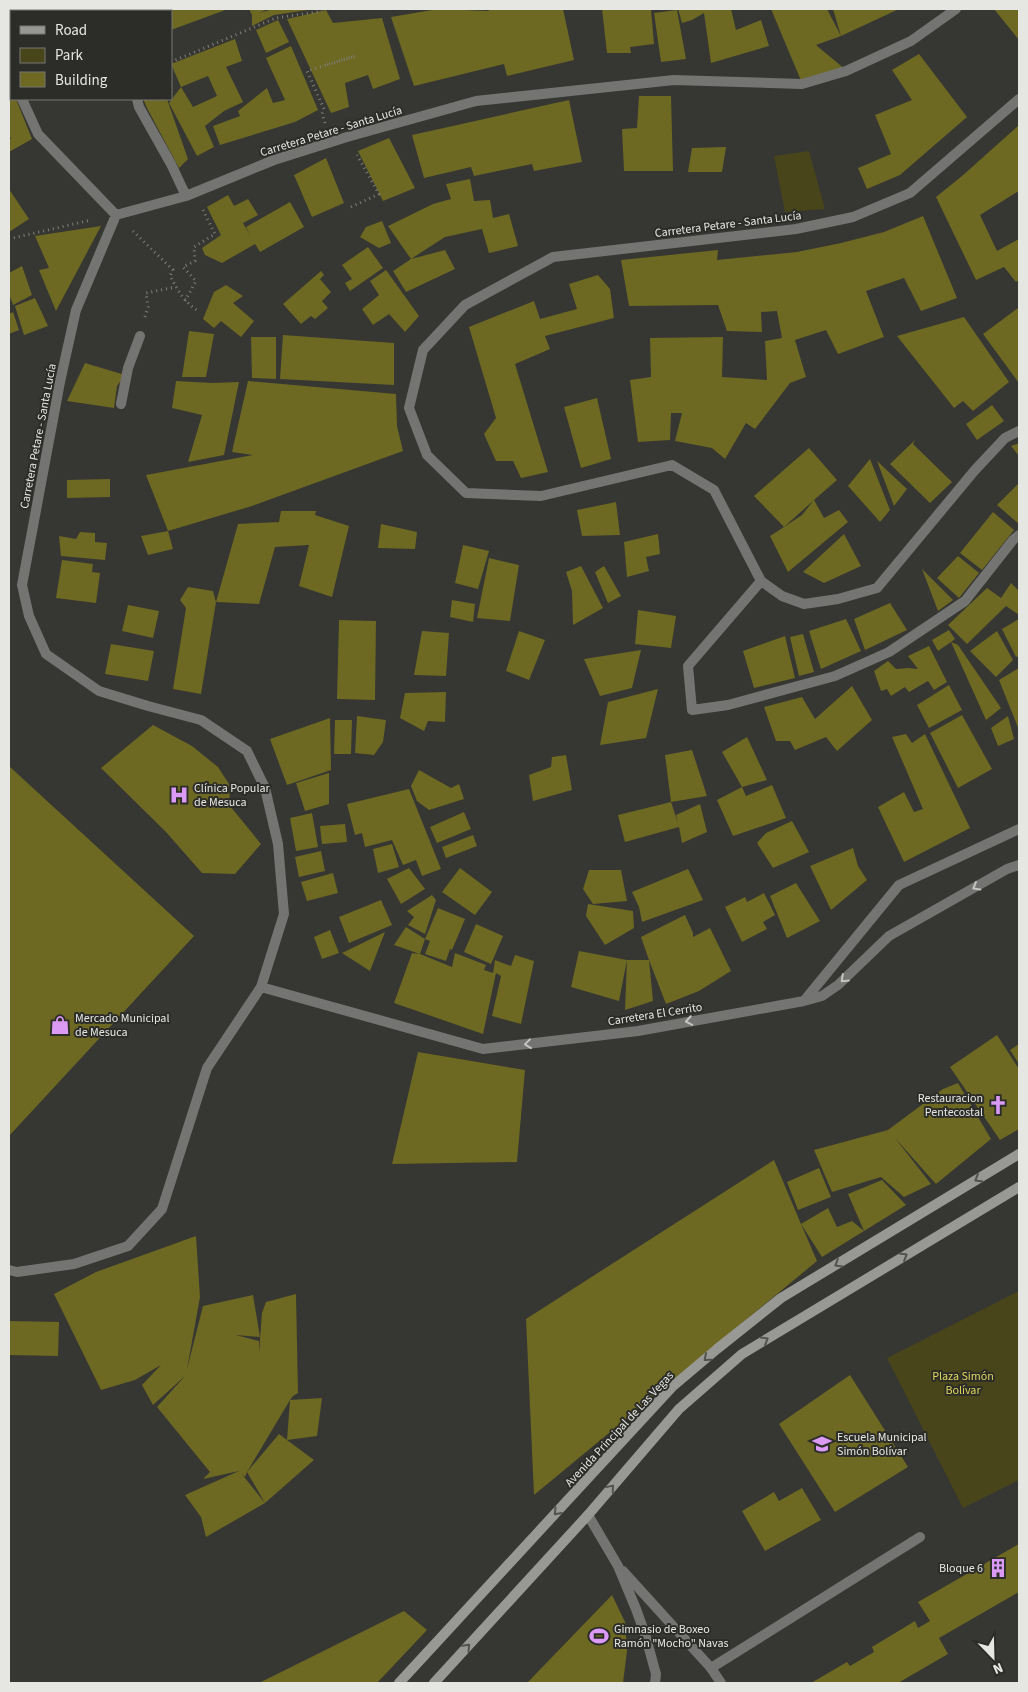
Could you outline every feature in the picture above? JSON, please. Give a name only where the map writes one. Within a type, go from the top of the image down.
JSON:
[{"type":"street","name":"Carretera Petare - Santa Lucía","points":[[9,1270],[17,1272],[74,1264],[128,1246],[162,1209],[208,1068],[261,987],[284,914],[278,844],[265,788],[247,751],[202,720],[98,691],[46,654],[29,616],[22,586],[60,382],[76,310],[116,215],[190,194],[274,160],[476,101],[674,80],[802,84],[846,71],[911,41],[956,9]]},
{"type":"street","name":"Carretera Petare - Santa Lucía","points":[[1019,99],[910,193],[853,217],[796,229],[553,258],[465,305],[423,350],[409,408],[427,456],[466,493],[541,496],[672,465],[714,490],[761,581],[782,596],[804,604],[838,599],[877,588],[976,470],[1005,438],[1019,431]]},
{"type":"street","points":[[22,100],[38,134],[116,215]]},
{"type":"street","points":[[136,100],[171,164],[190,194]]},
{"type":"street","points":[[121,404],[128,368],[140,336]]},
{"type":"street","points":[[761,581],[688,666],[692,710],[728,705],[835,676],[889,652],[965,601],[1019,535]]},
{"type":"street","points":[[804,1001],[899,885],[1019,829]]},
{"type":"street","name":"Carretera El Cerrito","points":[[261,987],[483,1049],[638,1031],[804,1001],[822,996],[838,985],[889,936],[1007,869],[1019,865]]},
{"type":"street","name":"Avenida Principal de Las Vegas","points":[[399,1683],[672,1387],[717,1348],[781,1298],[1019,1154]]},
{"type":"street","points":[[434,1683],[588,1515],[679,1410],[742,1354],[1019,1187]]},
{"type":"street","points":[[588,1515],[618,1566],[645,1634],[656,1674],[655,1683]]},
{"type":"street","points":[[711,1668],[920,1537]]},
{"type":"street","points":[[618,1566],[711,1668],[721,1683]]},
{"type":"path","points":[[172,62],[276,18],[322,11]]},
{"type":"path","points":[[328,65],[355,56],[307,71],[324,108],[322,114],[332,142]]},
{"type":"path","points":[[348,137],[379,194],[352,208]]},
{"type":"path","points":[[185,302],[196,281],[183,267],[195,261],[194,247],[215,234],[190,194]]},
{"type":"path","points":[[9,239],[116,215],[173,270],[170,276],[185,302],[199,312]]},
{"type":"path","points":[[140,336],[148,307],[146,293],[176,287]]},
{"type":"green space","points":[[809,151],[825,209],[785,212],[774,156]]},
{"type":"green space","name":"Plaza Simón Bolívar","points":[[1019,1291],[1019,1480],[963,1508],[887,1358]]},
{"type":"building","points":[[91,9],[138,10],[92,10]]},
{"type":"building","points":[[228,9],[172,30],[172,10],[148,10]]},
{"type":"building","points":[[249,9],[268,9],[259,13],[273,9],[308,10],[274,15],[252,26],[252,15]]},
{"type":"building","points":[[438,9],[489,11],[488,9],[563,9],[574,60],[507,76],[504,64],[414,86],[391,17]]},
{"type":"building","points":[[602,9],[651,9],[654,44],[630,47],[631,53],[607,53]]},
{"type":"building","points":[[678,9],[731,9],[736,30],[761,20],[769,46],[711,63],[704,13],[682,23]]},
{"type":"building","points":[[771,9],[827,9],[841,36],[816,45],[846,70],[802,83]]},
{"type":"building","points":[[833,9],[899,9],[841,36]]},
{"type":"building","points":[[994,9],[1019,9],[1019,40]]},
{"type":"building","points":[[326,10],[333,23],[382,18],[400,79],[373,89],[368,75],[345,83],[349,107],[331,113],[287,19]]},
{"type":"building","points":[[677,10],[686,59],[661,62],[654,13]]},
{"type":"building","points":[[9,12],[10,36],[9,39]]},
{"type":"building","points":[[278,20],[289,42],[266,53],[256,30]]},
{"type":"building","points":[[235,39],[242,61],[226,67],[243,102],[224,111],[205,126],[214,147],[197,156],[169,103],[181,87],[172,64]],"holes":[[[208,76],[217,96],[193,107],[181,87]]]},
{"type":"building","points":[[291,46],[318,110],[295,122],[220,145],[213,126],[240,116],[238,111],[267,88],[273,103],[285,100],[266,58]]},
{"type":"building","points":[[919,54],[967,117],[900,175],[867,189],[858,168],[891,154],[875,115],[912,100],[892,70]]},
{"type":"building","points":[[9,81],[10,100],[16,100],[32,139],[9,152],[9,140],[11,139],[9,134]]},
{"type":"building","points":[[639,96],[671,96],[673,171],[624,171],[622,129],[637,128]]},
{"type":"building","points":[[143,100],[167,100],[188,159],[179,168]]},
{"type":"building","points":[[569,100],[582,162],[534,171],[532,164],[474,176],[471,167],[424,178],[412,135]]},
{"type":"building","points":[[1019,125],[1019,191],[980,215],[997,251],[1019,239],[1019,280],[1016,282],[1004,267],[976,280],[936,197]]},
{"type":"building","points":[[389,138],[415,188],[383,201],[358,151]]},
{"type":"building","points":[[726,147],[722,172],[688,172],[692,148]]},
{"type":"building","points":[[326,158],[344,203],[312,217],[294,175]]},
{"type":"building","points":[[470,179],[474,201],[490,200],[493,218],[509,214],[518,246],[489,253],[482,229],[445,237],[411,259],[388,226],[433,204],[451,199],[446,184]]},
{"type":"building","points":[[9,189],[29,219],[9,232]]},
{"type":"building","points":[[228,195],[234,206],[248,199],[258,215],[243,223],[250,235],[246,227],[290,202],[304,227],[260,252],[255,244],[222,263],[205,255],[202,248],[221,235],[207,207]]},
{"type":"building","points":[[923,216],[957,298],[921,311],[904,278],[866,291],[884,337],[838,354],[826,330],[795,340],[806,377],[790,383],[755,429],[746,423],[725,459],[712,448],[675,441],[682,413],[671,413],[670,440],[638,442],[630,380],[651,377],[650,338],[723,337],[722,377],[767,380],[765,341],[782,338],[777,311],[761,312],[762,332],[727,331],[718,305],[629,306],[621,260],[718,250],[717,260],[797,252],[884,232]]},
{"type":"building","points":[[382,221],[391,243],[379,248],[360,237],[366,227]]},
{"type":"building","points":[[101,226],[56,311],[39,270],[49,268],[35,236]]},
{"type":"building","points":[[368,247],[383,268],[350,291],[345,283],[352,279],[342,265]]},
{"type":"building","points":[[445,250],[455,269],[406,292],[393,271],[411,259]]},
{"type":"building","points":[[22,266],[32,295],[13,305],[9,294],[9,273]]},
{"type":"building","points":[[386,270],[419,316],[405,332],[389,314],[373,325],[362,309],[379,295],[370,281]]},
{"type":"building","points":[[321,271],[324,275],[320,279],[331,292],[322,301],[328,308],[315,319],[311,316],[301,324],[283,304]]},
{"type":"building","points":[[598,275],[610,289],[614,318],[545,336],[550,349],[515,364],[548,472],[521,478],[513,461],[496,461],[484,434],[496,418],[469,327],[534,301],[540,319],[577,309],[569,284]]},
{"type":"building","points":[[226,285],[243,296],[233,303],[254,321],[241,337],[221,321],[214,328],[203,319],[214,292]]},
{"type":"building","points":[[35,298],[48,326],[24,335],[15,306]]},
{"type":"building","points":[[1018,308],[1019,310],[1019,383],[983,334]]},
{"type":"building","points":[[13,312],[19,330],[9,334],[9,314]]},
{"type":"building","points":[[964,317],[1009,382],[973,411],[963,401],[954,408],[897,336]]},
{"type":"building","points":[[189,331],[214,334],[206,377],[182,377]]},
{"type":"building","points":[[283,335],[394,343],[394,385],[280,379]]},
{"type":"building","points":[[251,337],[276,337],[276,379],[252,378]]},
{"type":"building","points":[[85,363],[125,375],[117,386],[114,408],[67,401]]},
{"type":"building","points":[[176,381],[239,382],[224,455],[188,462],[202,415],[172,408]]},
{"type":"building","points":[[248,381],[396,394],[397,426],[403,451],[252,506],[168,531],[146,475],[253,455],[232,452]]},
{"type":"building","points":[[597,398],[611,459],[581,468],[564,407]]},
{"type":"building","points":[[992,405],[1004,421],[977,440],[966,424]]},
{"type":"building","points":[[915,440],[913,444],[952,482],[930,503],[890,464]]},
{"type":"building","points":[[1019,443],[1019,456],[1011,446]]},
{"type":"building","points":[[809,448],[837,480],[784,527],[754,496]]},
{"type":"building","points":[[870,459],[890,510],[880,522],[848,486]]},
{"type":"building","points":[[877,461],[907,489],[894,506]]},
{"type":"building","points":[[110,479],[110,497],[67,498],[67,480]]},
{"type":"building","points":[[1019,483],[1019,524],[997,505]]},
{"type":"building","points":[[814,500],[824,518],[839,510],[848,522],[788,572],[770,536],[802,515]]},
{"type":"building","points":[[616,502],[620,535],[582,536],[577,510]]},
{"type":"building","points":[[281,511],[316,511],[315,515],[349,526],[332,597],[299,586],[309,545],[275,547],[259,604],[216,602],[238,524],[279,522]]},
{"type":"building","points":[[993,512],[1014,530],[982,570],[960,553]]},
{"type":"building","points":[[381,524],[417,532],[415,549],[378,548]]},
{"type":"building","points":[[168,531],[173,549],[148,555],[141,536]]},
{"type":"building","points":[[80,532],[95,533],[95,542],[107,543],[105,560],[61,556],[59,536],[76,539]]},
{"type":"building","points":[[658,534],[660,554],[646,557],[649,571],[627,577],[624,542]]},
{"type":"building","points":[[844,534],[861,566],[824,583],[803,572]]},
{"type":"building","points":[[463,545],[489,551],[478,589],[455,583]]},
{"type":"building","points":[[958,556],[979,573],[959,598],[937,578]]},
{"type":"building","points":[[489,558],[519,565],[510,621],[477,618]]},
{"type":"building","points":[[62,560],[93,564],[92,572],[100,573],[96,603],[56,598]]},
{"type":"building","points":[[581,566],[603,608],[573,625],[572,591],[566,572]]},
{"type":"building","points":[[604,566],[621,596],[608,603],[595,572]]},
{"type":"building","points":[[922,569],[953,600],[938,611]]},
{"type":"building","points":[[1011,583],[1019,591],[1019,615],[1006,606],[967,644],[948,625],[987,588],[1001,598]]},
{"type":"building","points":[[188,587],[213,591],[216,602],[201,694],[173,689],[186,608],[180,600]]},
{"type":"building","points":[[452,600],[475,604],[473,622],[450,617]]},
{"type":"building","points":[[890,603],[907,630],[865,650],[854,619]]},
{"type":"building","points":[[128,605],[159,611],[153,638],[122,631]]},
{"type":"building","points":[[638,610],[676,616],[671,648],[635,644]]},
{"type":"building","points":[[846,619],[861,651],[821,669],[809,631]]},
{"type":"building","points":[[1019,619],[1019,656],[1016,657],[1002,629]]},
{"type":"building","points":[[339,620],[376,621],[375,700],[337,699]]},
{"type":"building","points":[[949,630],[955,639],[938,651],[932,640]]},
{"type":"building","points":[[422,631],[449,633],[446,676],[414,675]]},
{"type":"building","points":[[519,631],[545,640],[529,680],[506,671]]},
{"type":"building","points":[[997,631],[1013,660],[996,677],[970,651]]},
{"type":"building","points":[[803,634],[814,672],[799,676],[790,637]]},
{"type":"building","points":[[785,636],[795,678],[754,688],[743,651]]},
{"type":"building","points":[[951,642],[958,645],[1001,708],[986,720]]},
{"type":"building","points":[[111,644],[154,651],[148,681],[105,674]]},
{"type":"building","points":[[929,646],[947,682],[934,690],[928,681],[909,692],[905,687],[891,696],[887,689],[881,691],[874,671],[888,661],[896,669],[918,669],[908,656]]},
{"type":"building","points":[[641,650],[632,688],[600,696],[584,659]]},
{"type":"building","points":[[1019,668],[1019,730],[999,680]]},
{"type":"building","points":[[949,685],[962,710],[929,728],[917,705]]},
{"type":"building","points":[[852,686],[872,720],[837,751],[826,737],[795,750],[790,741],[776,741],[764,707],[802,697],[815,719]]},
{"type":"building","points":[[658,689],[646,738],[600,745],[608,702]]},
{"type":"building","points":[[446,692],[445,722],[428,721],[424,731],[400,718],[405,693]]},
{"type":"building","points":[[962,715],[992,769],[958,788],[930,733]]},
{"type":"building","points":[[357,716],[386,720],[383,742],[374,755],[355,753]]},
{"type":"building","points":[[1008,716],[1014,739],[998,746],[991,728]]},
{"type":"building","points":[[330,718],[331,770],[287,785],[270,739]]},
{"type":"building","points":[[335,720],[352,720],[351,754],[334,754]]},
{"type":"building","name":"Clínica Popular de Mesuca","points":[[153,725],[192,746],[218,767],[229,784],[230,806],[261,844],[235,874],[202,873],[166,832],[101,768]]},
{"type":"building","points":[[906,734],[912,743],[925,734],[970,828],[904,862],[878,807],[904,792],[914,812],[923,809],[892,737]]},
{"type":"building","points":[[747,737],[767,780],[742,787],[722,752]]},
{"type":"building","points":[[692,750],[707,796],[671,802],[665,755]]},
{"type":"building","points":[[566,755],[572,790],[533,801],[529,775],[551,767],[552,757]]},
{"type":"building","name":"Mercado Municipal de Mesuca","points":[[9,766],[194,936],[9,1136]]},
{"type":"building","points":[[419,770],[451,788],[459,784],[464,799],[429,810],[417,801],[411,786]]},
{"type":"building","points":[[329,773],[329,804],[305,811],[296,783]]},
{"type":"building","points":[[772,785],[786,818],[733,836],[717,800],[742,787],[746,796]]},
{"type":"building","points":[[409,789],[441,869],[422,876],[416,860],[403,865],[392,840],[365,847],[362,833],[355,835],[347,804]]},
{"type":"building","points":[[671,802],[678,823],[676,815],[700,804],[707,832],[682,843],[679,827],[625,842],[618,815]]},
{"type":"building","points":[[464,812],[471,829],[437,843],[430,827]]},
{"type":"building","points":[[312,813],[318,847],[296,851],[290,818]]},
{"type":"building","points":[[792,821],[809,852],[773,868],[757,843],[766,833]]},
{"type":"building","points":[[345,824],[347,842],[322,844],[320,826]]},
{"type":"building","points":[[473,835],[477,846],[446,858],[442,847]]},
{"type":"building","points":[[392,844],[399,867],[378,873],[373,849]]},
{"type":"building","points":[[853,848],[858,866],[867,880],[831,910],[810,866]]},
{"type":"building","points":[[321,851],[325,871],[299,877],[295,857]]},
{"type":"building","points":[[409,868],[425,889],[401,904],[387,879]]},
{"type":"building","points":[[460,868],[492,892],[475,915],[442,892]]},
{"type":"building","points":[[688,869],[703,900],[642,922],[639,907],[632,892]]},
{"type":"building","points":[[589,870],[621,870],[627,901],[593,904],[583,889]]},
{"type":"building","points":[[333,873],[338,893],[307,901],[301,882]]},
{"type":"building","points":[[796,883],[820,921],[787,938],[770,896]]},
{"type":"building","points":[[764,893],[775,915],[763,922],[767,929],[742,942],[725,907],[745,897],[747,902]]},
{"type":"building","points":[[432,895],[436,900],[425,934],[408,925],[414,917],[407,911]]},
{"type":"building","points":[[381,900],[392,925],[349,943],[339,917]]},
{"type":"building","points":[[588,904],[633,911],[634,928],[605,945],[586,916]]},
{"type":"building","points":[[438,908],[465,919],[446,961],[425,954],[430,941],[425,939]]},
{"type":"building","points":[[685,915],[693,937],[710,928],[731,971],[699,991],[666,1004],[641,937]]},
{"type":"building","points":[[476,924],[503,936],[491,964],[464,952]]},
{"type":"building","points":[[406,927],[425,939],[420,954],[394,945]]},
{"type":"building","points":[[330,930],[339,953],[322,959],[314,937]]},
{"type":"building","points":[[385,932],[370,971],[342,953]]},
{"type":"building","points":[[579,951],[627,960],[619,1001],[571,987]]},
{"type":"building","points":[[412,953],[420,954],[452,967],[455,953],[486,965],[484,970],[493,973],[495,960],[511,966],[515,955],[534,961],[521,1024],[492,1016],[501,976],[496,973],[483,1034],[394,1003]]},
{"type":"building","points":[[627,960],[649,960],[653,1001],[625,1010]]},
{"type":"building","name":"Restauracion Pentecostal","points":[[997,1035],[1019,1069],[1019,1129],[1000,1140],[950,1067]]},
{"type":"building","points":[[1019,1044],[1019,1064],[1010,1050]]},
{"type":"building","points":[[418,1052],[525,1070],[517,1162],[392,1164]]},
{"type":"building","points":[[958,1083],[991,1139],[936,1184],[895,1138],[931,1184],[904,1197],[881,1177],[832,1192],[814,1150],[888,1130],[943,1089]]},
{"type":"building","points":[[774,1160],[817,1261],[534,1495],[526,1319]]},
{"type":"building","points":[[819,1168],[831,1197],[798,1210],[787,1182]]},
{"type":"building","points":[[882,1180],[906,1205],[864,1231],[848,1194]]},
{"type":"building","points":[[828,1208],[837,1227],[852,1221],[864,1231],[822,1257],[801,1224]]},
{"type":"building","points":[[196,1236],[200,1297],[187,1369],[203,1306],[253,1295],[260,1337],[236,1335],[259,1341],[259,1353],[262,1313],[266,1302],[296,1294],[298,1393],[290,1400],[245,1477],[241,1473],[265,1503],[206,1537],[201,1517],[185,1495],[239,1471],[203,1479],[210,1472],[157,1407],[185,1376],[153,1405],[142,1385],[161,1365],[135,1380],[101,1390],[54,1294],[96,1272]]},
{"type":"building","points":[[9,1321],[59,1322],[58,1356],[9,1355]]},
{"type":"building","points":[[850,1375],[908,1467],[835,1512],[779,1424]]},
{"type":"building","points":[[322,1398],[317,1436],[287,1440],[290,1400]]},
{"type":"building","points":[[279,1434],[314,1460],[265,1503],[247,1472]]},
{"type":"building","points":[[802,1488],[821,1520],[765,1551],[742,1511],[774,1492],[779,1501]]},
{"type":"building","points":[[1019,1544],[1019,1592],[939,1638],[948,1654],[898,1683],[811,1683],[847,1662],[850,1666],[874,1652],[872,1647],[915,1621],[918,1628],[930,1621],[918,1602]]},
{"type":"building","name":"Gimnasio de Boxeo Ramón \"Mocho\" Navas","points":[[612,1595],[625,1622],[627,1651],[623,1683],[527,1683]]},
{"type":"building","points":[[404,1611],[427,1630],[377,1683],[259,1683]]},
{"type":"place","name":"Clínica Popular de Mesuca","points":[[179,795]]},
{"type":"place","name":"Mercado Municipal de Mesuca","points":[[60,1025]]},
{"type":"place","name":"Restauracion Pentecostal","points":[[998,1105]]},
{"type":"place","name":"Escuela Municipal Simón Bolívar","points":[[822,1444]]},
{"type":"place","name":"Bloque 6","points":[[998,1568]]},
{"type":"place","name":"Gimnasio de Boxeo Ramón \"Mocho\" Navas","points":[[599,1636]]}]
